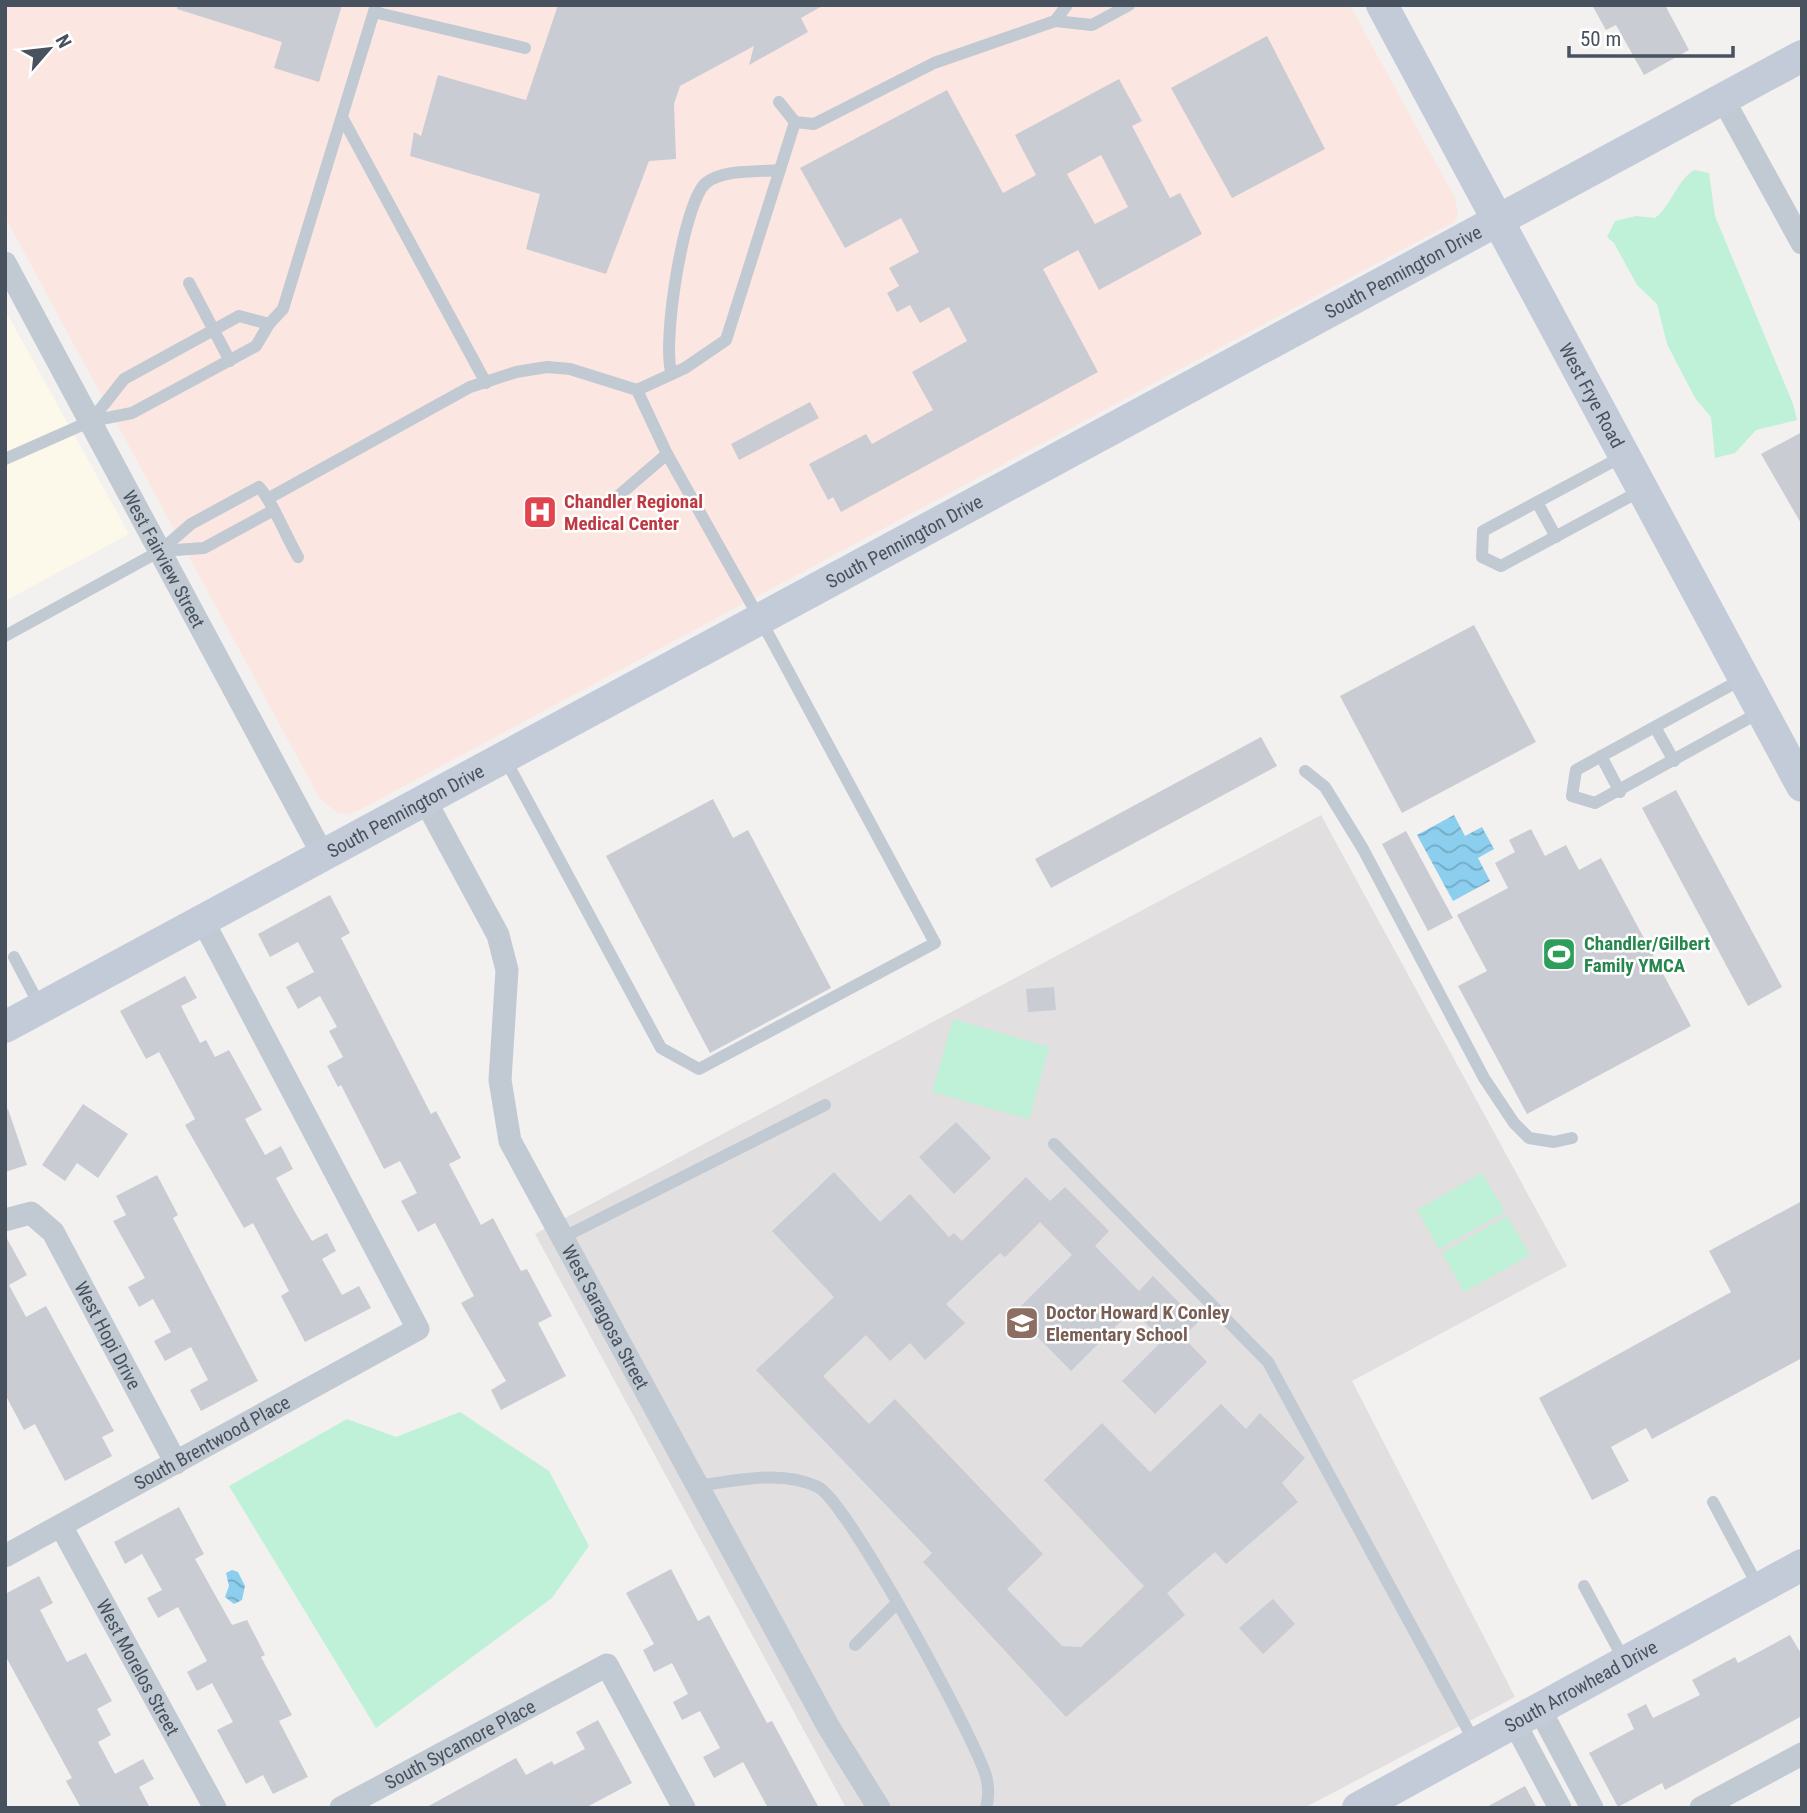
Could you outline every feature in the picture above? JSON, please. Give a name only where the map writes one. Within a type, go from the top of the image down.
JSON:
[{"type":"street","name":"West Frye Road","points":[[1382,5],[1626,454],[1802,786]]},
{"type":"street","name":"South Pennington Drive","points":[[5,1027],[1802,56]]},
{"type":"street","points":[[1723,99],[1802,243]]},
{"type":"street","name":"West Fairview Street","points":[[5,263],[323,855]]},
{"type":"street","name":"West Saragosa Street","points":[[425,800],[498,935],[507,970],[500,1080],[510,1141],[828,1726],[879,1808]]},
{"type":"street","name":"South Brentwood Place","points":[[5,1556],[418,1329],[203,920]]},
{"type":"street","name":"West Hopi Drive","points":[[5,1220],[32,1213],[53,1232],[176,1463]]},
{"type":"street","name":"West Morelos Street","points":[[61,1526],[215,1808]]},
{"type":"street","name":"South Arrowhead Drive","points":[[1358,1808],[1624,1660],[1802,1565]]},
{"type":"street","name":"South Sycamore Place","points":[[341,1808],[607,1665],[684,1808]]},
{"type":"street","points":[[1527,1715],[1560,1808]]},
{"type":"street","points":[[1527,1715],[1592,1808]]},
{"type":"street","points":[[1701,1808],[1800,1758]]},
{"type":"lane","points":[[1055,22],[1066,5]]},
{"type":"lane","points":[[779,102],[795,122],[814,124],[934,63],[1055,22],[1092,25],[1129,5]]},
{"type":"lane","points":[[5,459],[90,421],[132,413],[256,346],[269,324],[283,309],[375,9],[525,48]]},
{"type":"lane","points":[[342,117],[485,383]]},
{"type":"lane","points":[[269,498],[470,387],[516,372],[547,367],[570,369],[638,390],[672,374],[726,340],[795,122]]},
{"type":"lane","points":[[672,374],[667,349],[677,264],[699,195],[706,183],[723,176],[780,170]]},
{"type":"lane","points":[[189,283],[230,360]]},
{"type":"lane","points":[[90,421],[124,379],[239,316],[269,324]]},
{"type":"lane","points":[[504,757],[661,1048],[699,1069],[934,943],[667,454],[638,390]]},
{"type":"lane","points":[[617,497],[667,454]]},
{"type":"lane","points":[[1626,454],[1483,531],[1482,557],[1501,566],[1644,489]]},
{"type":"lane","points":[[5,636],[160,551],[191,524],[259,487],[269,498],[272,511],[298,557]]},
{"type":"lane","points":[[1537,502],[1556,537]]},
{"type":"lane","points":[[160,551],[204,548],[272,511]]},
{"type":"lane","points":[[1744,677],[1576,770],[1572,796],[1595,803],[1620,792],[1762,711]]},
{"type":"lane","points":[[1655,727],[1674,761]]},
{"type":"lane","points":[[1601,756],[1620,792]]},
{"type":"lane","points":[[1305,771],[1325,787],[1363,849],[1484,1078],[1514,1123],[1529,1138],[1554,1142],[1572,1138]]},
{"type":"lane","points":[[13,957],[41,1008]]},
{"type":"lane","points":[[564,1237],[825,1105]]},
{"type":"lane","points":[[1054,1144],[1268,1362],[1476,1744]]},
{"type":"lane","points":[[697,1486],[765,1477],[795,1480],[818,1487],[827,1493],[849,1521],[956,1709],[978,1759],[989,1798],[986,1808]]},
{"type":"lane","points":[[1713,1502],[1759,1588]]},
{"type":"lane","points":[[1584,1586],[1624,1660]]},
{"type":"lane","points":[[855,1645],[896,1604]]},
{"type":"shaded area","name":"Chandler Regional Medical Center","points":[[5,5],[1350,5],[1455,198],[1458,215],[1454,222],[363,808],[350,814],[338,813],[320,799],[5,217]]},
{"type":"shaded area","points":[[5,310],[129,534],[5,601]]},
{"type":"shaded area","name":"Doctor Howard K Conley Elementary School","points":[[1321,815],[1567,1266],[1352,1381],[1515,1697],[1304,1808],[846,1808],[535,1234]]},
{"type":"green space","points":[[1694,170],[1709,173],[1715,216],[1793,404],[1797,420],[1756,430],[1735,453],[1715,458],[1711,417],[1695,398],[1667,344],[1657,304],[1637,285],[1614,243],[1607,237],[1615,221],[1636,216],[1655,218],[1666,207],[1682,181]]},
{"type":"green space","points":[[953,1019],[1049,1047],[1029,1119],[932,1092]]},
{"type":"green space","points":[[1482,1173],[1505,1212],[1439,1249],[1417,1210]]},
{"type":"green space","points":[[1507,1216],[1530,1255],[1464,1292],[1442,1253]]},
{"type":"green space","points":[[460,1412],[549,1471],[589,1546],[552,1598],[376,1728],[229,1486],[347,1419],[396,1437]]},
{"type":"water","points":[[1454,815],[1465,836],[1482,827],[1494,849],[1478,858],[1490,881],[1453,901],[1417,835]]},
{"type":"water","points":[[232,1570],[238,1572],[245,1586],[242,1600],[234,1604],[225,1597],[229,1586],[226,1573]]},
{"type":"building","points":[[177,5],[342,5],[319,82],[274,68],[282,42],[177,9]]},
{"type":"building","points":[[558,5],[824,5],[801,18],[808,32],[749,65],[754,46],[680,86],[674,104],[676,159],[649,161],[606,274],[526,249],[540,194],[410,156],[414,132],[421,136],[438,75],[526,100]]},
{"type":"building","points":[[1592,5],[1665,5],[1689,50],[1644,75],[1616,25],[1606,30]]},
{"type":"building","points":[[1267,36],[1325,149],[1232,198],[1171,88]]},
{"type":"building","points":[[1119,79],[1142,121],[1132,126],[1170,198],[1180,193],[1202,234],[1099,290],[1078,250],[1043,269],[1098,372],[841,512],[833,497],[828,500],[809,464],[866,434],[872,444],[933,410],[912,372],[967,341],[949,307],[920,323],[910,305],[897,312],[887,293],[899,286],[889,268],[919,252],[901,218],[845,248],[800,168],[947,90],[1003,193],[1036,175],[1015,135]],"holes":[[[1101,155],[1128,207],[1095,224],[1067,174]]]},
{"type":"building","points":[[810,402],[819,418],[739,460],[731,444]]},
{"type":"building","points":[[1802,432],[1802,525],[1761,454]]},
{"type":"building","points":[[1474,625],[1536,742],[1402,813],[1340,696]]},
{"type":"building","points":[[1261,737],[1277,766],[1051,888],[1035,859]]},
{"type":"building","points":[[1676,790],[1782,987],[1748,1006],[1642,808]]},
{"type":"building","points":[[713,799],[733,838],[748,830],[831,988],[710,1053],[606,856]]},
{"type":"building","points":[[1531,829],[1545,856],[1566,845],[1579,870],[1601,858],[1691,1026],[1527,1114],[1458,986],[1487,971],[1457,915],[1508,888],[1495,863],[1515,852],[1509,840]]},
{"type":"building","points":[[1406,831],[1453,918],[1428,931],[1382,844]]},
{"type":"building","points":[[330,895],[350,933],[341,938],[431,1114],[436,1111],[461,1158],[449,1164],[481,1225],[493,1218],[521,1271],[527,1269],[552,1316],[538,1323],[566,1376],[501,1410],[491,1390],[506,1381],[461,1303],[474,1296],[435,1223],[418,1232],[401,1201],[417,1193],[400,1161],[384,1169],[341,1085],[338,1087],[327,1066],[343,1057],[329,1031],[337,1027],[320,996],[298,1009],[286,987],[314,972],[298,942],[270,957],[258,934]]},
{"type":"building","points":[[185,976],[197,998],[181,1006],[200,1043],[206,1040],[215,1057],[229,1050],[262,1110],[245,1119],[265,1155],[281,1146],[293,1169],[276,1178],[312,1241],[327,1233],[336,1251],[322,1259],[342,1295],[359,1286],[371,1308],[305,1342],[281,1296],[289,1291],[253,1223],[244,1228],[185,1125],[195,1119],[159,1052],[146,1059],[120,1011]]},
{"type":"building","points":[[1054,987],[1056,1010],[1028,1012],[1026,989]]},
{"type":"building","points":[[83,1104],[128,1134],[98,1178],[77,1163],[65,1181],[42,1165]]},
{"type":"building","points":[[8,1109],[27,1165],[5,1172],[5,1110]]},
{"type":"building","points":[[956,1122],[991,1158],[954,1194],[919,1157]]},
{"type":"building","points":[[834,1172],[880,1222],[910,1194],[949,1237],[954,1233],[962,1241],[1026,1177],[1050,1201],[1065,1187],[1109,1231],[1095,1246],[1139,1291],[1153,1276],[1198,1322],[1183,1337],[1207,1362],[1155,1414],[1122,1381],[1163,1340],[1132,1310],[1071,1371],[1014,1313],[1072,1255],[1040,1222],[1005,1257],[1000,1253],[946,1304],[965,1323],[925,1360],[910,1343],[890,1361],[866,1335],[823,1376],[869,1424],[895,1399],[1043,1554],[1007,1589],[1062,1646],[1081,1647],[1144,1586],[1044,1480],[1102,1423],[1150,1472],[1221,1404],[1246,1429],[1260,1413],[1305,1458],[1282,1483],[1298,1502],[1226,1564],[1215,1552],[1167,1593],[1185,1615],[1066,1717],[923,1562],[932,1553],[756,1370],[834,1297],[772,1231]]},
{"type":"building","points":[[157,1175],[178,1215],[173,1218],[258,1381],[201,1411],[190,1390],[208,1380],[191,1347],[165,1361],[154,1341],[171,1332],[153,1299],[139,1307],[128,1287],[145,1278],[113,1221],[126,1215],[116,1196]]},
{"type":"building","points":[[1802,1201],[1802,1358],[1652,1439],[1646,1428],[1611,1447],[1629,1481],[1592,1500],[1539,1398],[1731,1292],[1709,1251]]},
{"type":"building","points":[[5,1235],[27,1275],[9,1285],[26,1317],[46,1306],[114,1431],[102,1437],[112,1456],[65,1481],[35,1424],[24,1430],[5,1394]]},
{"type":"building","points":[[179,1507],[204,1554],[195,1559],[232,1625],[247,1620],[265,1655],[261,1657],[292,1715],[279,1721],[308,1777],[273,1794],[263,1775],[246,1784],[217,1730],[233,1722],[212,1683],[197,1691],[187,1672],[207,1661],[178,1607],[158,1618],[147,1598],[162,1590],[142,1554],[125,1564],[114,1542]]},
{"type":"building","points":[[671,1569],[698,1621],[709,1615],[767,1723],[772,1721],[819,1808],[768,1808],[743,1762],[714,1778],[703,1757],[720,1748],[700,1711],[682,1720],[673,1702],[688,1694],[672,1663],[654,1672],[643,1650],[654,1644],[626,1593]]},
{"type":"building","points":[[39,1576],[53,1603],[40,1610],[67,1662],[86,1653],[112,1701],[97,1709],[111,1735],[98,1742],[115,1774],[143,1759],[154,1779],[139,1787],[150,1808],[81,1808],[66,1781],[72,1778],[5,1655],[5,1594]]},
{"type":"building","points":[[1273,1599],[1295,1624],[1263,1654],[1239,1628]]},
{"type":"building","points":[[1790,1635],[1802,1655],[1802,1716],[1665,1790],[1662,1783],[1618,1807],[1589,1753],[1634,1729],[1627,1714],[1646,1704],[1653,1718],[1700,1695],[1692,1680],[1735,1657],[1738,1663]]},
{"type":"building","points":[[598,1720],[632,1783],[585,1808],[425,1808],[516,1758],[526,1775],[552,1761],[554,1765],[585,1749],[576,1732]]},
{"type":"building","points":[[1525,1786],[1537,1808],[1485,1808]]},
{"type":"place","name":"Chandler Regional Medical Center","points":[[540,512]]},
{"type":"place","name":"Chandler/Gilbert Family YMCA","points":[[1559,954]]},
{"type":"place","name":"Doctor Howard K Conley Elementary School","points":[[1022,1323]]}]
